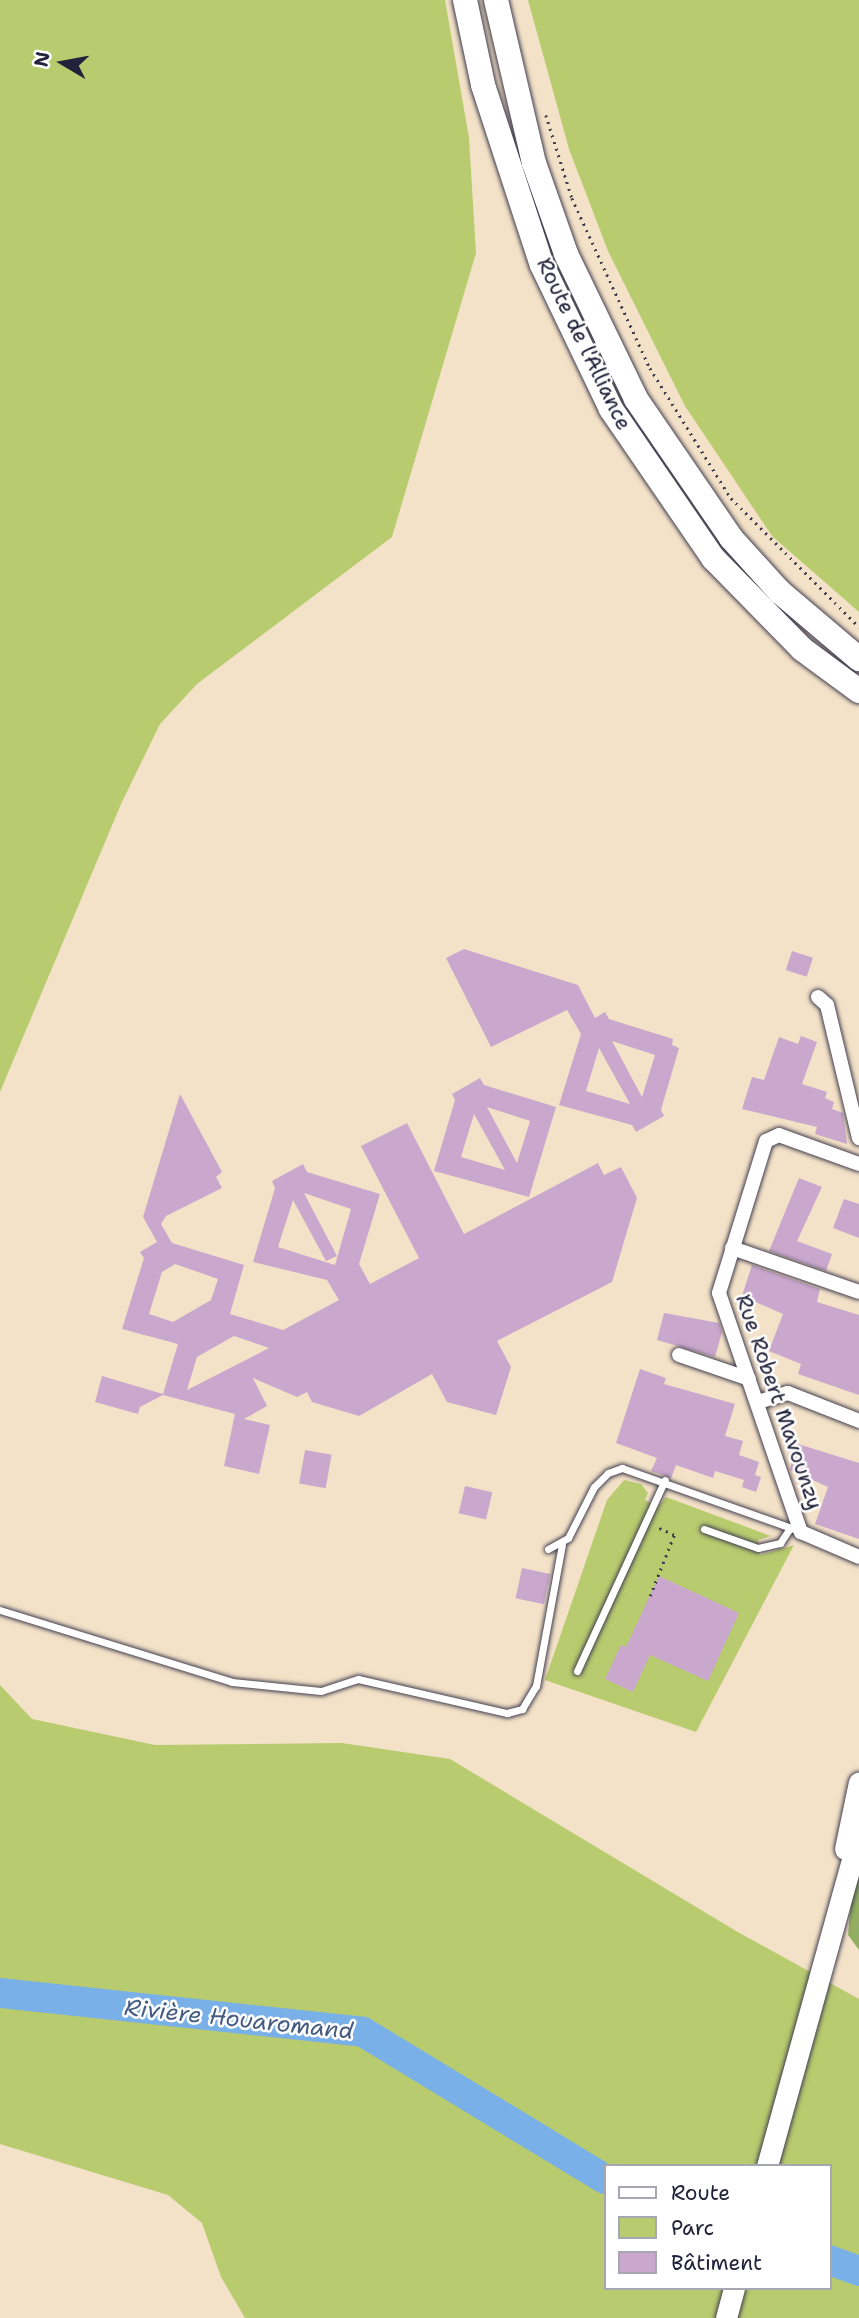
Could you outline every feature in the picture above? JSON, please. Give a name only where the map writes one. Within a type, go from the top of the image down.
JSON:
[{"type":"highway","name":"Route de l'Alliance","points":[[465,0],[483,85],[542,265],[611,410],[713,558],[802,649],[859,691]]},
{"type":"highway","name":"Route de l'Alliance","points":[[496,0],[534,163],[566,254],[636,399],[731,538],[780,592],[859,659]]},
{"type":"main road","points":[[841,1890],[859,1782]]},
{"type":"main road","points":[[768,2164],[841,1890],[859,1835]]},
{"type":"main road","points":[[726,2318],[733,2290]]},
{"type":"street","points":[[818,998],[827,1005],[859,1138]]},
{"type":"street","name":"Rue Robert Mavounzy","points":[[796,1530],[758,1402],[719,1293],[766,1141],[773,1134],[859,1164]]},
{"type":"street","points":[[732,1248],[859,1292]]},
{"type":"street","points":[[679,1354],[749,1380]]},
{"type":"street","points":[[758,1402],[788,1393],[859,1422]]},
{"type":"street","points":[[796,1530],[859,1556]]},
{"type":"lane","points":[[0,1610],[232,1682],[321,1691],[358,1679],[507,1713],[522,1709],[536,1686],[562,1544],[594,1487],[608,1473],[622,1468],[665,1480],[796,1530]]},
{"type":"lane","points":[[577,1671],[665,1480]]},
{"type":"lane","points":[[704,1529],[758,1548],[780,1543],[796,1530]]},
{"type":"lane","points":[[548,1549],[562,1544]]},
{"type":"path","points":[[543,108],[572,198],[650,368],[731,498],[859,627]]},
{"type":"path","points":[[646,1523],[674,1535],[650,1596]]},
{"type":"green space","points":[[0,0],[445,0],[469,138],[476,253],[392,537],[197,684],[160,724],[121,804],[0,1092]]},
{"type":"green space","points":[[528,0],[859,0],[859,612],[772,536],[685,406],[608,251],[569,149]]},
{"type":"green space","points":[[624,1480],[641,1484],[648,1493],[645,1500],[658,1507],[666,1497],[771,1536],[758,1540],[760,1555],[794,1545],[696,1732],[545,1680],[607,1500]]},
{"type":"green space","points":[[0,1685],[32,1719],[155,1745],[342,1743],[450,1759],[736,1931],[859,1999],[859,2318],[245,2318],[221,2277],[202,2223],[168,2195],[0,2144]]},
{"type":"green space","points":[[859,1875],[859,1950],[848,1935],[852,1893]]},
{"type":"building","points":[[464,949],[578,985],[595,1018],[605,1012],[609,1019],[673,1039],[672,1045],[679,1048],[661,1110],[664,1116],[636,1132],[632,1125],[559,1105],[581,1034],[567,1010],[491,1047],[446,958]],"holes":[[[612,1041],[655,1055],[642,1097]],[[599,1048],[630,1104],[586,1091]]]},
{"type":"building","points":[[792,951],[813,958],[807,977],[786,970]]},
{"type":"building","points":[[801,1036],[817,1042],[802,1084],[827,1092],[825,1098],[834,1102],[832,1109],[843,1113],[847,1144],[815,1134],[817,1127],[742,1109],[752,1077],[764,1080],[779,1037],[798,1044]]},
{"type":"building","points":[[480,1078],[484,1085],[556,1107],[529,1197],[434,1171],[455,1100],[452,1094]],"holes":[[[487,1107],[530,1121],[517,1163]],[[474,1114],[505,1170],[461,1157]]]},
{"type":"building","points":[[180,1094],[222,1172],[216,1177],[222,1188],[166,1216],[161,1224],[172,1243],[244,1265],[230,1314],[283,1330],[339,1300],[327,1280],[253,1262],[275,1188],[272,1181],[303,1164],[307,1172],[380,1194],[359,1264],[370,1284],[419,1258],[361,1146],[407,1123],[464,1234],[598,1163],[604,1175],[621,1167],[637,1198],[612,1282],[497,1341],[511,1367],[496,1415],[447,1402],[432,1374],[359,1416],[312,1402],[307,1392],[297,1397],[253,1378],[267,1406],[244,1419],[270,1425],[259,1474],[224,1466],[235,1414],[163,1395],[140,1407],[138,1414],[95,1402],[102,1376],[163,1394],[178,1344],[122,1329],[144,1258],[140,1252],[157,1242],[143,1217]],"holes":[[[304,1193],[351,1209],[335,1265],[278,1247],[293,1200],[326,1261],[337,1256]],[[175,1264],[218,1279],[211,1300],[173,1322],[149,1314],[162,1272]],[[234,1336],[269,1348],[187,1390],[197,1357]]]},
{"type":"building","points":[[799,1178],[822,1187],[797,1241],[832,1254],[826,1271],[769,1251]]},
{"type":"building","points":[[844,1199],[859,1204],[859,1238],[833,1228]]},
{"type":"building","points":[[752,1265],[820,1289],[817,1302],[859,1315],[859,1395],[798,1374],[801,1364],[769,1351],[783,1314],[742,1296]]},
{"type":"building","points":[[664,1313],[719,1323],[722,1332],[715,1357],[657,1340]]},
{"type":"building","points":[[640,1369],[666,1378],[664,1384],[735,1404],[725,1436],[743,1441],[739,1455],[759,1462],[755,1475],[761,1477],[756,1492],[742,1487],[744,1480],[715,1471],[713,1478],[676,1465],[671,1478],[651,1471],[657,1458],[616,1443]]},
{"type":"building","points":[[795,1443],[859,1463],[859,1539],[815,1524],[828,1487],[790,1470]]},
{"type":"building","points":[[305,1450],[332,1455],[326,1488],[299,1483]]},
{"type":"building","points":[[465,1486],[492,1492],[486,1520],[459,1513]]},
{"type":"building","points":[[522,1568],[550,1574],[544,1604],[516,1598]]},
{"type":"building","points":[[659,1576],[739,1613],[708,1681],[650,1655],[633,1692],[605,1679],[621,1645],[626,1647]]},
{"type":"waterway","name":"Rivière Houaromand","points":[[0,1993],[363,2032],[604,2178]]},
{"type":"waterway","name":"Rivière Houaromand","points":[[831,2261],[859,2271]]}]
